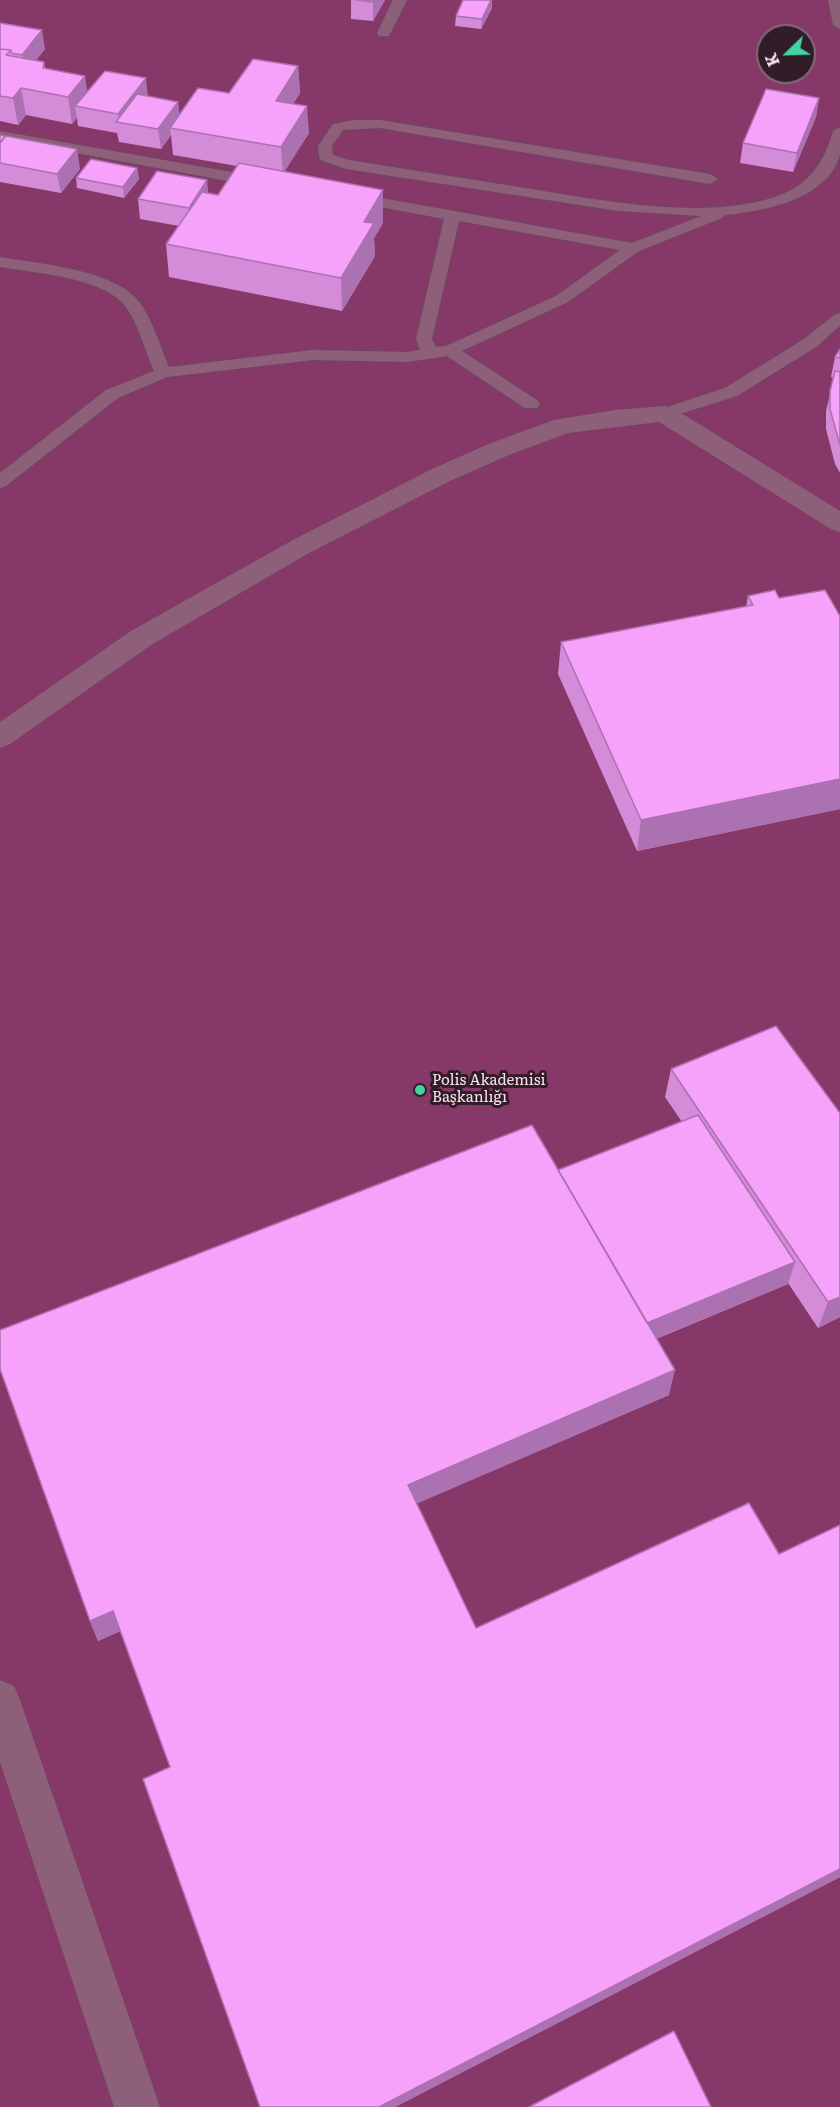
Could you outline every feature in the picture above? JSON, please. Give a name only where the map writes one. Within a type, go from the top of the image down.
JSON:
[{"type":"street","points":[[0,736],[141,638],[300,547],[441,475],[500,449],[563,426],[664,414],[840,523]]},
{"type":"street","points":[[0,1701],[137,2107]]},
{"type":"lane","points":[[384,33],[400,0]]},
{"type":"lane","points":[[832,0],[840,25]]},
{"type":"lane","points":[[710,179],[380,123],[338,127],[325,146],[325,157],[346,164],[575,200],[663,210],[727,211],[761,206],[791,196],[816,180],[828,163],[840,131]]},
{"type":"lane","points":[[0,135],[277,185]]},
{"type":"lane","points":[[335,195],[633,248]]},
{"type":"lane","points":[[0,482],[112,394],[162,373],[312,356],[407,357],[450,350],[562,299],[633,248],[727,211]]},
{"type":"lane","points":[[430,354],[424,339],[452,216]]},
{"type":"lane","points":[[0,262],[99,282],[120,293],[132,304],[162,373]]},
{"type":"lane","points":[[664,414],[731,392],[810,343],[840,318]]},
{"type":"lane","points":[[450,350],[531,404]]},
{"type":"shaded area","name":"Polis Akademisi Başkanlığı","points":[[0,0],[840,0],[840,2107],[0,2107]]},
{"type":"building","points":[[463,0],[491,0],[482,19],[456,16]]},
{"type":"building","points":[[0,23],[42,30],[22,55],[11,53],[11,50],[0,49]]},
{"type":"building","points":[[0,49],[11,50],[6,55],[44,62],[43,68],[85,76],[68,97],[21,88],[13,98],[0,96]]},
{"type":"building","points":[[253,59],[298,66],[276,101],[307,106],[281,147],[170,128],[198,88],[229,93]]},
{"type":"building","points":[[105,71],[146,78],[118,114],[75,106]]},
{"type":"building","points":[[766,89],[819,98],[797,153],[743,143]]},
{"type":"building","points":[[137,94],[178,102],[158,129],[116,122]]},
{"type":"building","points":[[6,136],[77,149],[57,174],[0,163],[0,143]]},
{"type":"building","points":[[91,159],[137,168],[123,187],[76,178]]},
{"type":"building","points":[[239,163],[383,190],[364,222],[374,223],[341,278],[166,244],[202,192],[218,195]]},
{"type":"building","points":[[157,171],[207,180],[189,208],[138,199]]},
{"type":"building","points":[[835,371],[840,372],[840,445],[830,409],[830,391]]},
{"type":"building","points":[[775,590],[779,598],[825,590],[840,616],[840,779],[641,820],[561,642],[753,605],[748,596]]},
{"type":"building","points":[[776,1026],[840,1113],[840,1297],[828,1302],[671,1069]]},
{"type":"building","points":[[698,1115],[795,1262],[647,1323],[558,1170]]},
{"type":"building","points":[[532,1125],[675,1370],[408,1485],[476,1628],[749,1503],[779,1554],[840,1525],[840,1869],[379,2107],[260,2107],[143,1779],[170,1767],[113,1611],[90,1621],[0,1369],[0,1330]]},
{"type":"building","points":[[674,2031],[711,2107],[529,2107]]},
{"type":"place","name":"Polis Akademisi Başkanlığı","points":[[420,1090]]}]
